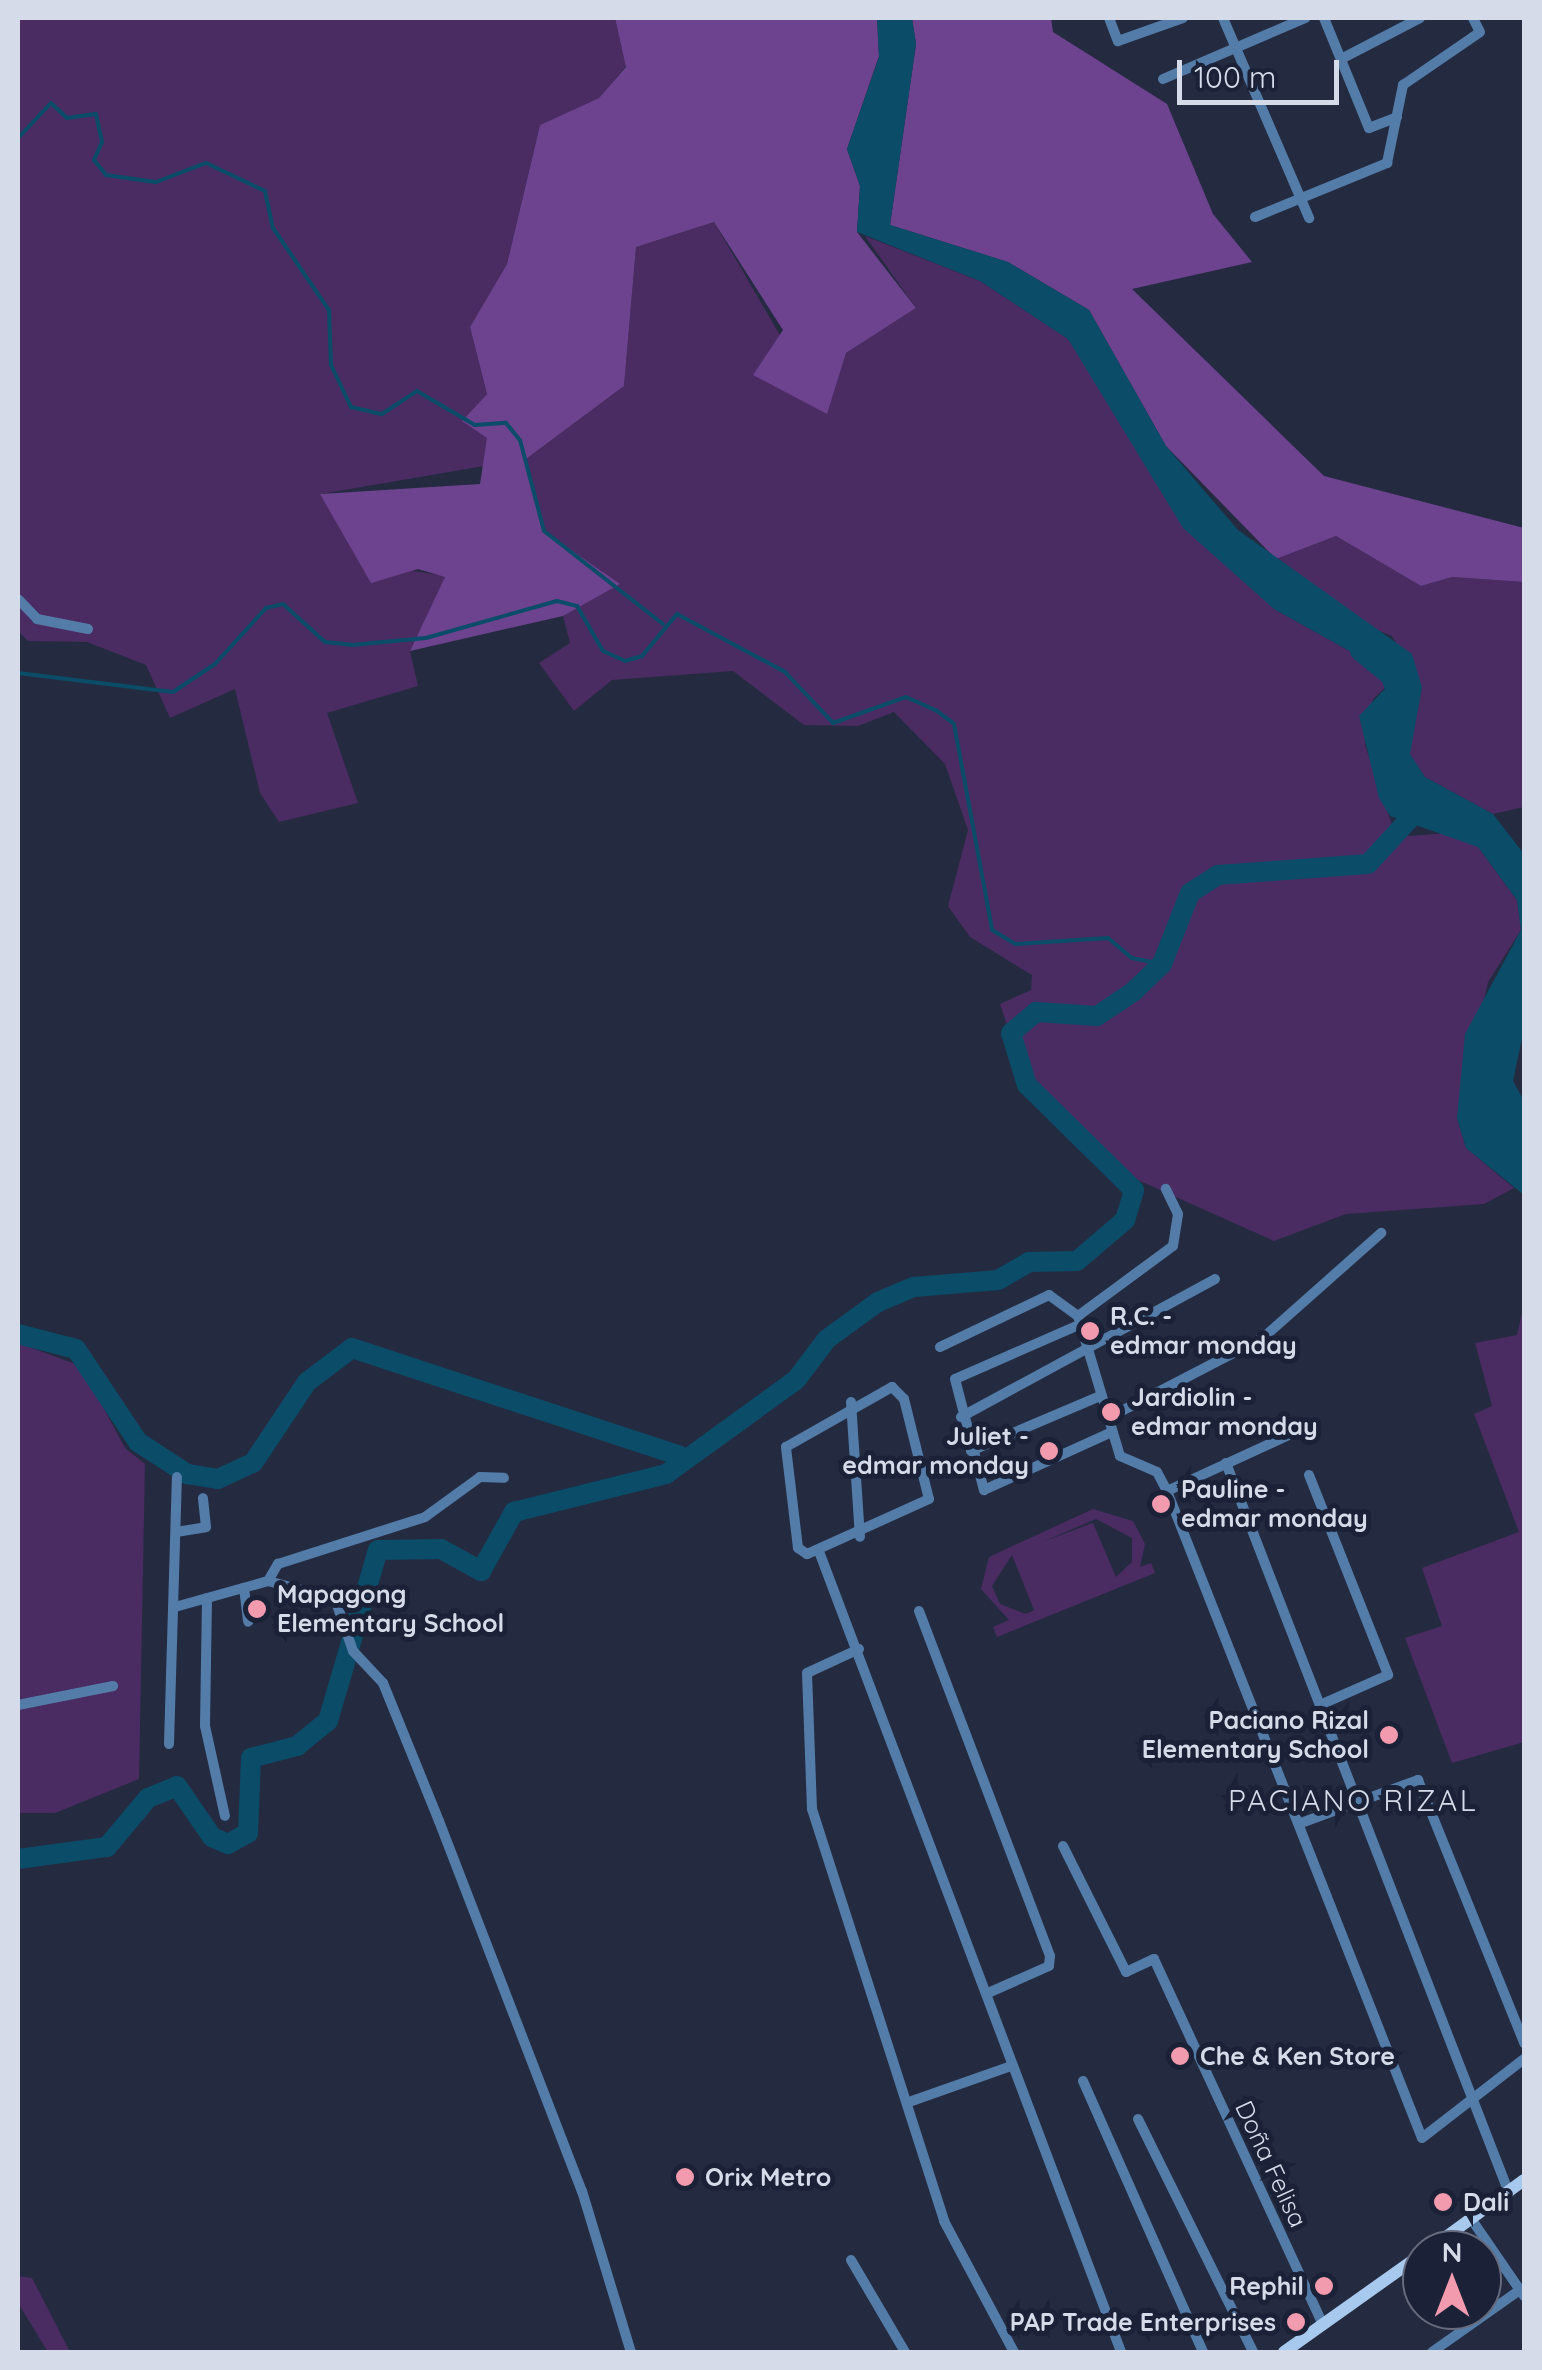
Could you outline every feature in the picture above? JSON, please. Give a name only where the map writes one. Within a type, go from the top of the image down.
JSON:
[{"type":"main road","points":[[1457,2230],[1524,2180]]},
{"type":"main road","points":[[1284,2352],[1402,2268]]},
{"type":"street","points":[[1109,18],[1118,42],[1183,18]]},
{"type":"street","points":[[1223,18],[1294,194],[1309,218]]},
{"type":"street","points":[[1164,78],[1304,18]]},
{"type":"street","points":[[1324,18],[1369,128],[1397,117]]},
{"type":"street","points":[[1341,58],[1420,18]]},
{"type":"street","points":[[1255,217],[1294,194],[1387,163],[1402,85],[1480,32],[1473,18]]},
{"type":"street","points":[[18,599],[37,619],[88,629]]},
{"type":"street","points":[[1112,1432],[984,1490],[961,1417],[955,1379],[1080,1320],[1173,1246],[1178,1214],[1166,1188]]},
{"type":"street","points":[[1108,1418],[1264,1336],[1381,1234]]},
{"type":"street","points":[[961,1417],[1089,1356],[1215,1279]]},
{"type":"street","points":[[940,1347],[1049,1295],[1080,1320],[1120,1456],[1157,1472],[1167,1491],[1422,2138],[1474,2106],[1524,2059]]},
{"type":"street","points":[[892,1387],[904,1399],[929,1499],[820,1554],[798,1548],[786,1447],[852,1402],[892,1387]]},
{"type":"street","points":[[971,1451],[1102,1395]]},
{"type":"street","points":[[852,1402],[860,1537]]},
{"type":"street","points":[[1167,1491],[1306,1427]]},
{"type":"street","points":[[1226,1462],[1509,2192]]},
{"type":"street","points":[[1309,1475],[1388,1675],[1320,1704]]},
{"type":"street","points":[[268,1581],[278,1564],[425,1517],[480,1476],[504,1478]]},
{"type":"street","points":[[169,1744],[177,1477]]},
{"type":"street","points":[[176,1532],[206,1528],[203,1498]]},
{"type":"street","points":[[820,1554],[1121,2352]]},
{"type":"street","points":[[175,1606],[268,1581],[335,1599],[353,1651],[383,1683],[439,1821],[582,2191],[631,2352]]},
{"type":"street","points":[[244,1588],[248,1622]]},
{"type":"street","points":[[207,1598],[205,1726],[225,1816]]},
{"type":"street","points":[[919,1611],[1050,1956],[1049,1966],[988,1994]]},
{"type":"street","points":[[858,1649],[807,1673],[812,1809],[910,2102],[944,2221],[1014,2352]]},
{"type":"street","points":[[18,1705],[113,1686]]},
{"type":"street","points":[[1301,1823],[1418,1780],[1524,2043]]},
{"type":"street","name":"Doña Felisa","points":[[1063,1846],[1126,1972],[1154,1959],[1323,2324]]},
{"type":"street","points":[[910,2102],[1012,2066]]},
{"type":"street","points":[[1083,2081],[1203,2352]]},
{"type":"street","points":[[1138,2118],[1253,2352]]},
{"type":"street","points":[[1432,2352],[1522,2293],[1472,2220]]},
{"type":"street","points":[[851,2260],[906,2352]]},
{"type":"shaded area","points":[[18,18],[615,18],[626,66],[599,98],[540,125],[507,264],[470,327],[487,394],[463,420],[526,459],[624,386],[636,247],[714,222],[826,414],[846,353],[916,308],[865,236],[980,281],[1068,339],[1274,609],[1396,677],[1373,699],[1365,745],[1396,837],[1449,833],[1478,847],[1517,900],[1521,930],[1488,982],[1457,1118],[1466,1148],[1514,1188],[1484,1204],[1346,1214],[1274,1241],[1111,1168],[1027,1085],[1000,1004],[1031,990],[1032,975],[970,937],[948,906],[968,830],[945,764],[894,712],[858,726],[804,725],[733,671],[612,680],[574,711],[539,663],[570,643],[563,616],[619,584],[544,531],[525,459],[321,494],[364,563],[446,576],[410,651],[418,686],[327,713],[358,803],[279,822],[260,793],[235,689],[170,718],[146,665],[87,642],[28,641],[18,631]]},
{"type":"shaded area","points":[[615,18],[877,18],[879,56],[847,149],[860,186],[857,232],[916,308],[846,353],[827,414],[753,375],[783,330],[714,222],[636,247],[624,386],[526,459],[544,531],[620,584],[563,616],[410,651],[445,577],[418,569],[371,583],[320,494],[480,484],[487,438],[462,421],[487,394],[470,327],[507,264],[540,125],[599,98],[626,67]]},
{"type":"shaded area","points":[[912,18],[1051,18],[1053,32],[1167,104],[1213,214],[1252,262],[1132,289],[1324,476],[1524,528],[1524,582],[1452,577],[1421,586],[1336,536],[1276,559],[1166,446],[1089,310],[1008,262],[890,225],[916,44]]},
{"type":"shaded area","points":[[1336,536],[1421,586],[1452,577],[1524,582],[1524,807],[1493,814],[1425,777],[1409,754],[1422,687],[1392,636],[1361,624],[1276,559]]},
{"type":"shaded area","points":[[1524,1303],[1524,1742],[1452,1763],[1405,1638],[1442,1626],[1422,1568],[1519,1532],[1474,1414],[1492,1406],[1475,1343],[1517,1335]]},
{"type":"shaded area","points":[[18,1343],[81,1366],[125,1448],[145,1464],[139,1779],[55,1813],[18,1813]]},
{"type":"shaded area","points":[[1093,1509],[1133,1521],[1145,1544],[1140,1567],[1151,1563],[1155,1573],[997,1637],[993,1627],[1009,1620],[981,1589],[989,1557]],"holes":[[[1096,1519],[1132,1538],[1132,1562],[1116,1577],[1093,1523],[1042,1542]],[[1012,1555],[1034,1610],[1026,1614],[1000,1604],[992,1586]]]},
{"type":"shaded area","points":[[18,2276],[32,2278],[70,2352],[48,2352],[18,2303]]},
{"type":"water","points":[[877,18],[912,18],[916,44],[890,225],[1008,262],[1089,310],[1166,446],[1238,530],[1412,654],[1422,687],[1410,754],[1425,777],[1493,814],[1524,854],[1524,1029],[1513,1081],[1524,1101],[1524,1195],[1466,1148],[1457,1118],[1465,1034],[1521,930],[1517,900],[1478,847],[1390,816],[1379,798],[1359,716],[1396,677],[1274,609],[1183,528],[1068,339],[980,281],[857,232],[860,186],[847,149],[879,57]]},
{"type":"waterway","points":[[18,138],[51,103],[67,118],[96,114],[102,142],[94,160],[106,175],[156,182],[206,163],[265,191],[273,228],[329,310],[331,365],[351,407],[382,414],[417,391],[475,425],[506,423],[520,440],[544,531],[663,624]]},
{"type":"waterway","points":[[18,673],[173,692],[215,664],[266,608],[283,604],[325,642],[352,645],[426,638],[557,601],[577,606],[603,651],[625,661],[642,656],[677,614],[785,672],[833,723],[906,697],[937,711],[954,724],[992,930],[1015,944],[1108,938],[1132,958],[1162,964]]},
{"type":"waterway","points":[[1360,651],[1391,676],[1400,703]]},
{"type":"waterway","points":[[18,1859],[107,1847],[148,1798],[177,1786],[212,1837],[228,1844],[248,1833],[251,1758],[297,1746],[328,1721],[378,1550],[441,1549],[481,1571],[514,1512],[666,1474],[796,1380],[827,1339],[878,1302],[914,1287],[998,1280],[1029,1262],[1077,1261],[1125,1220],[1134,1190],[1027,1085],[1011,1033],[1036,1012],[1097,1016],[1133,992],[1162,964],[1190,893],[1218,875],[1368,864],[1416,812]]},
{"type":"waterway","points":[[18,1334],[76,1349],[138,1442],[187,1474],[218,1479],[253,1463],[307,1382],[352,1348],[681,1456]]},
{"type":"place","name":"R.C. - edmar monday","points":[[1090,1331]]},
{"type":"place","name":"Jardiolin - edmar monday","points":[[1111,1412]]},
{"type":"place","name":"Juliet - edmar monday","points":[[1049,1451]]},
{"type":"place","name":"Pauline - edmar monday","points":[[1161,1504]]},
{"type":"place","name":"Mapagong Elementary School","points":[[257,1609]]},
{"type":"place","name":"Paciano Rizal Elementary School","points":[[1389,1735]]},
{"type":"place","name":"Che & Ken Store","points":[[1180,2056]]},
{"type":"place","name":"Orix Metro","points":[[685,2177]]},
{"type":"place","name":"Dali","points":[[1443,2202]]},
{"type":"place","name":"Rephil","points":[[1324,2286]]},
{"type":"place","name":"PAP Trade Enterprises","points":[[1296,2322]]},
{"type":"district","name":"PACIANO RIZAL","points":[[1353,1800]]}]
